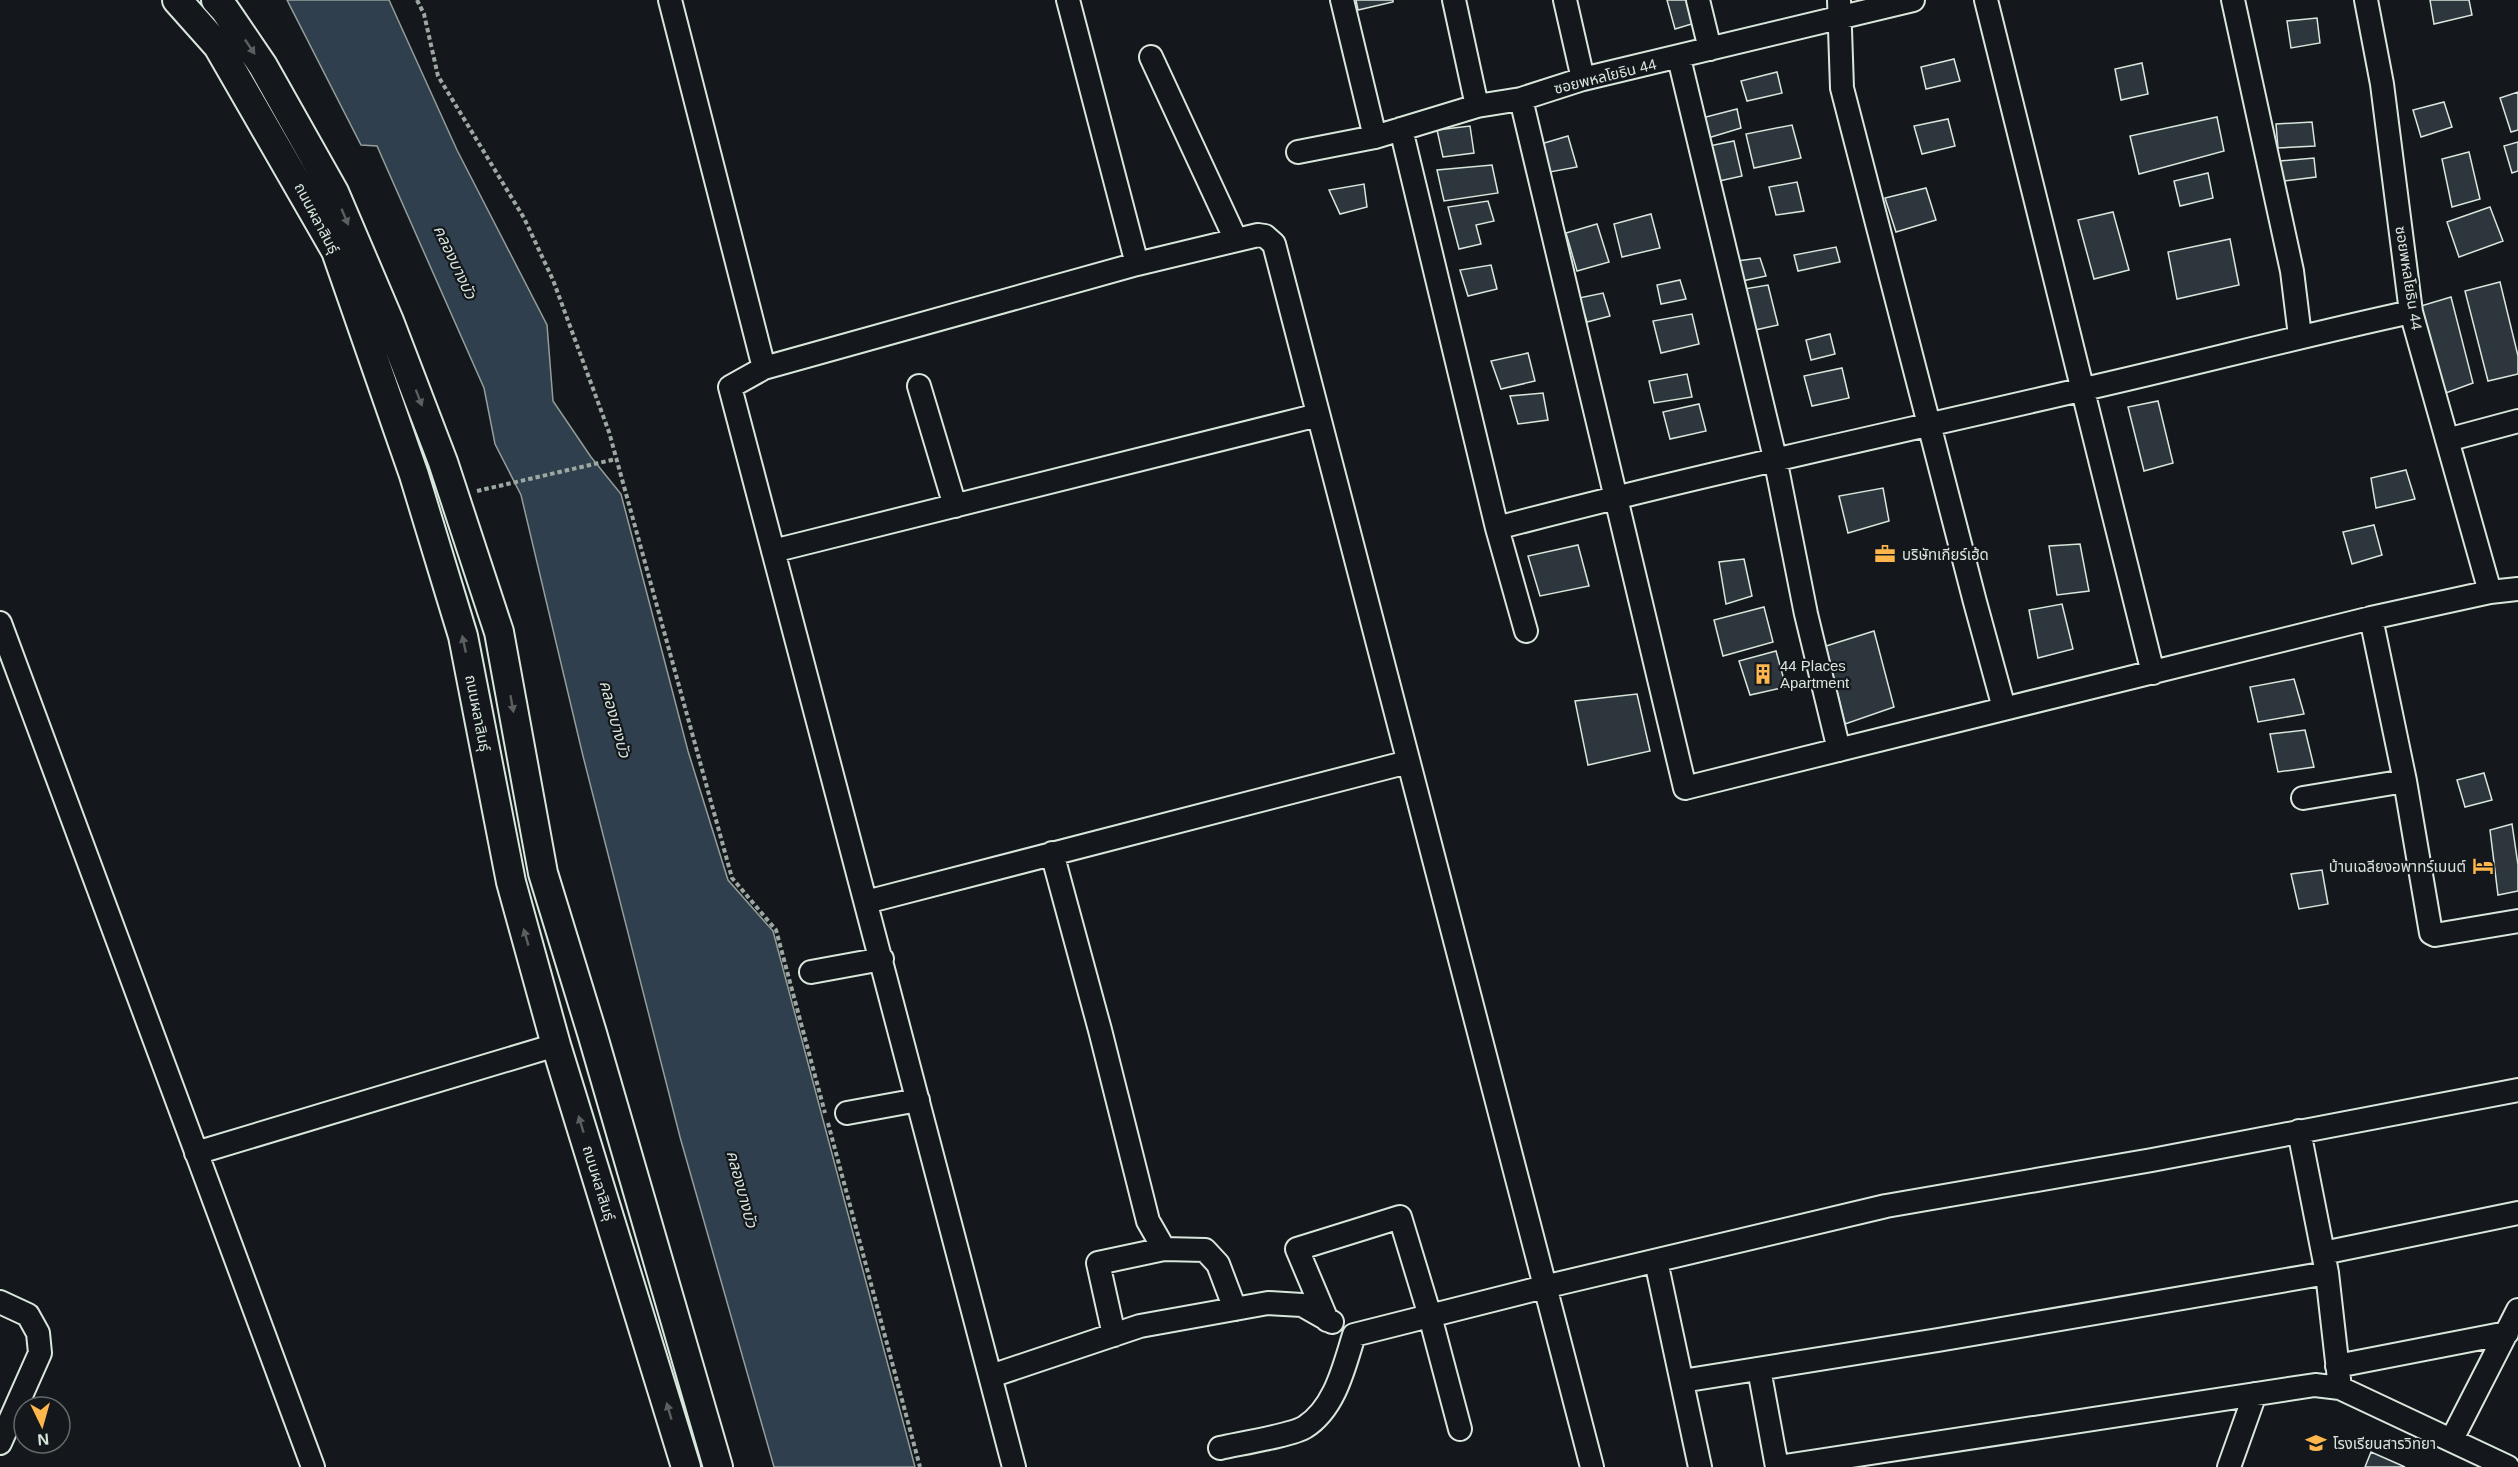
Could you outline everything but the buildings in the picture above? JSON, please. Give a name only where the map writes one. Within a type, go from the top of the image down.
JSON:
[{"type":"main road","name":"ถนนผลาสินธุ์","points":[[177,0],[218,46],[336,251],[414,475],[463,636],[511,882],[556,1045],[686,1467]]},
{"type":"main road","name":"ถนนผลาสินธุ์","points":[[216,0],[263,66],[334,192],[389,321],[455,496],[499,632],[543,873],[718,1467]]},
{"type":"main road","points":[[556,1045],[592,1033]]},
{"type":"street","points":[[670,0],[764,368]]},
{"type":"street","points":[[1068,0],[1137,264]]},
{"type":"street","points":[[1342,0],[1375,137]]},
{"type":"street","points":[[1454,0],[1478,106]]},
{"type":"street","points":[[1565,0],[1583,79]]},
{"type":"street","points":[[1698,0],[1710,49]]},
{"type":"street","name":"ซอยพหลโยธิน 44","points":[[1299,152],[1375,137],[1478,106],[1521,99],[1583,79],[1679,58],[1839,8],[1912,0]]},
{"type":"street","points":[[1986,0],[2153,673]]},
{"type":"street","points":[[2233,0],[2292,271],[2300,336]]},
{"type":"street","name":"ซอยพหลโยธิน 44","points":[[2366,0],[2382,84],[2411,312],[2490,592]]},
{"type":"street","points":[[1839,8],[1842,88],[2004,708]]},
{"type":"street","points":[[1151,57],[1236,240]]},
{"type":"street","points":[[1679,58],[1775,458],[1806,614],[1839,750]]},
{"type":"street","points":[[1521,99],[1685,788],[2371,618],[2490,592],[2518,589]]},
{"type":"street","points":[[1401,129],[1483,477],[1526,631]]},
{"type":"street","points":[[1014,1467],[730,387],[764,368],[1137,264],[1258,235],[1265,236],[1274,244],[1592,1467]]},
{"type":"street","points":[[1497,528],[1775,458],[2411,312]]},
{"type":"street","points":[[920,386],[955,506]]},
{"type":"street","points":[[773,551],[1318,415]]},
{"type":"street","points":[[2447,440],[2518,421]]},
{"type":"street","points":[[2371,618],[2405,781],[2431,933],[2435,935],[2518,921]]},
{"type":"street","points":[[0,623],[313,1467]]},
{"type":"street","points":[[867,902],[1408,762]]},
{"type":"street","points":[[2303,798],[2405,781]]},
{"type":"street","points":[[1052,853],[1148,1221],[1164,1249]]},
{"type":"street","points":[[811,972],[882,959]]},
{"type":"street","points":[[196,1153],[556,1045]]},
{"type":"street","points":[[991,1376],[1140,1326],[1268,1303],[1302,1305],[1354,1335],[1544,1287],[1886,1206],[2152,1160],[2518,1090]]},
{"type":"street","points":[[847,1113],[918,1100]]},
{"type":"street","points":[[2299,1131],[2325,1263],[2339,1377]]},
{"type":"street","points":[[1682,1381],[1759,1369],[2325,1263],[2518,1214]]},
{"type":"street","points":[[1327,1320],[1297,1249],[1400,1217],[1430,1316],[1460,1429]]},
{"type":"street","points":[[1114,1335],[1098,1263],[1164,1249],[1205,1250],[1218,1264],[1235,1309]]},
{"type":"street","points":[[1656,1261],[1700,1467]]},
{"type":"street","points":[[0,1302],[28,1315],[38,1333],[40,1353],[0,1443]]},
{"type":"street","points":[[2452,1439],[2518,1310]]},
{"type":"street","points":[[1759,1369],[1778,1467],[2315,1385],[2507,1334]]},
{"type":"street","points":[[1220,1448],[1304,1428],[1325,1409],[1340,1378],[1354,1335]]},
{"type":"street","points":[[2339,1377],[2508,1467]]},
{"type":"street","points":[[2229,1467],[2255,1394]]},
{"type":"path","points":[[417,0],[424,14],[438,76],[524,218],[553,280],[609,432],[732,878],[776,930],[920,1467]]},
{"type":"path","points":[[455,496],[616,459]]},
{"type":"water","name":"คลองบางบัว","points":[[287,0],[389,0],[457,150],[547,325],[553,401],[591,457],[621,494],[688,751],[728,880],[773,931],[915,1467],[774,1467],[680,1137],[583,756],[521,495],[495,444],[484,388],[377,146],[361,145]]},
{"type":"place","name":"บริษัทเกียร์เฮ้ด","points":[[1885,554]]},
{"type":"place","name":"44 Places Apartment","points":[[1763,674]]},
{"type":"place","name":"บ้านเฉลียงอพาทร์เมนต์","points":[[2483,866]]},
{"type":"place","name":"โรงเรียนสารวิทยา","points":[[2316,1443]]}]
